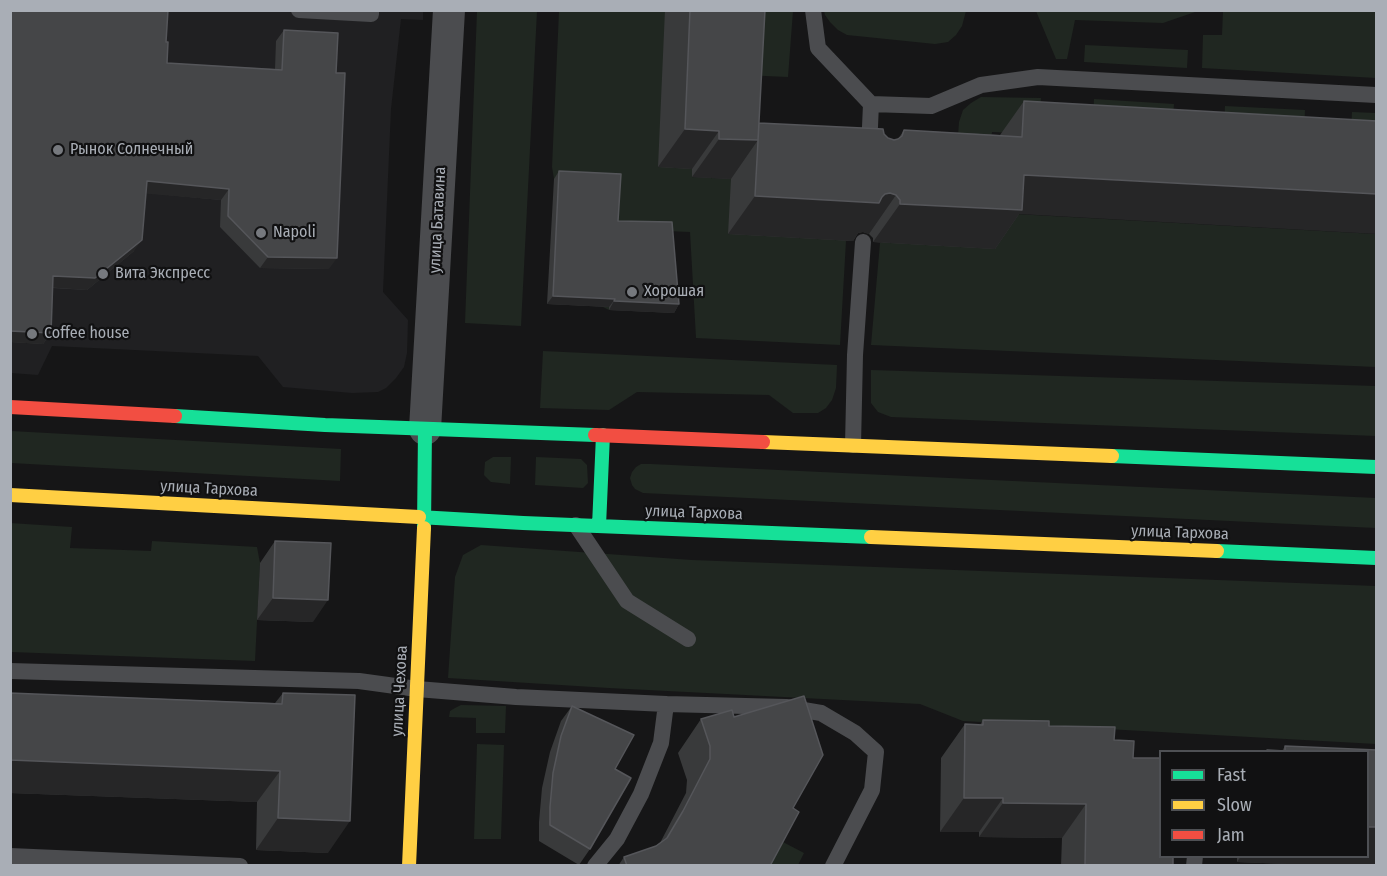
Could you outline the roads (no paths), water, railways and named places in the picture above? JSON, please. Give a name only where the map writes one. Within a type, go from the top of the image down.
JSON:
[{"type":"main road","points":[[10,407],[325,425],[1377,467]]},
{"type":"main road","name":"улица Чехова","points":[[409,866],[426,429]]},
{"type":"main road","points":[[599,526],[603,435]]},
{"type":"main road","name":"улица Тархова","points":[[10,495],[424,518],[1377,558]]},
{"type":"street","name":"улица Батавина","points":[[426,429],[449,10]]},
{"type":"lane","points":[[299,10],[371,14],[371,10]]},
{"type":"lane","points":[[813,10],[818,48],[871,104],[931,106],[981,85],[1038,77],[1377,95]]},
{"type":"lane","points":[[867,168],[871,104]]},
{"type":"lane","points":[[854,445],[855,355],[863,242]]},
{"type":"lane","points":[[576,525],[627,601],[688,639]]},
{"type":"lane","points":[[10,671],[359,681],[417,689],[516,697],[786,707],[821,713],[855,733],[876,752],[872,790],[833,866]]},
{"type":"lane","points":[[595,866],[617,839],[641,794],[661,743],[666,704]]},
{"type":"lane","points":[[10,856],[240,866]]},
{"type":"place","name":"Рынок Солнечный","points":[[58,150]]},
{"type":"place","name":"Napoli","points":[[261,233]]},
{"type":"place","name":"Вита Экспресс","points":[[103,274]]},
{"type":"place","name":"Хорошая","points":[[632,292]]},
{"type":"place","name":"Coffee house","points":[[32,334]]}]
